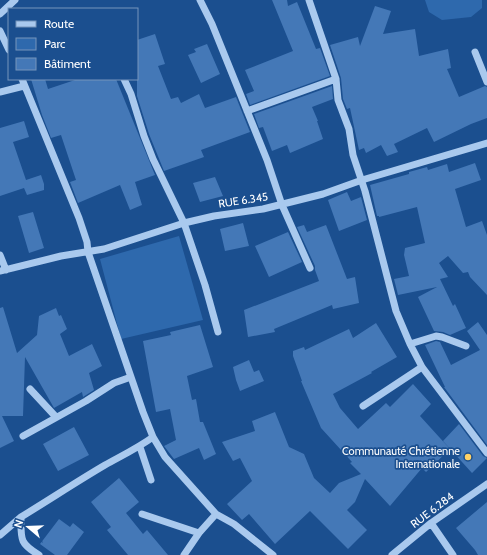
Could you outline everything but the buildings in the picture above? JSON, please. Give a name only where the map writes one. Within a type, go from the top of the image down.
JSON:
[{"type":"street","points":[[0,14],[16,0]]},
{"type":"street","points":[[200,0],[212,24],[266,160],[282,205],[310,268]]},
{"type":"street","points":[[310,0],[336,79],[338,100],[349,129],[349,139],[353,156],[362,180],[396,312],[422,367],[487,454]]},
{"type":"street","points":[[0,31],[8,48]]},
{"type":"street","points":[[476,52],[487,82]]},
{"type":"street","points":[[247,111],[336,79]]},
{"type":"street","points":[[124,80],[131,94],[153,159],[184,224],[205,285],[218,332]]},
{"type":"street","points":[[0,92],[23,82],[79,218],[87,242],[88,252],[153,438],[165,457],[216,514],[234,524],[273,555]]},
{"type":"street","name":"RUE 6.345","points":[[3,270],[61,256],[104,249],[214,216],[282,205],[323,194],[362,180],[486,141]]},
{"type":"street","points":[[0,255],[3,270]]},
{"type":"street","points":[[410,344],[436,336],[466,346]]},
{"type":"street","points":[[363,406],[422,367]]},
{"type":"street","points":[[23,436],[86,401],[114,382],[131,377]]},
{"type":"street","points":[[30,389],[56,417]]},
{"type":"street","points":[[0,535],[21,517],[64,489],[153,438]]},
{"type":"street","points":[[140,446],[151,480]]},
{"type":"street","name":"RUE 6.284","points":[[392,555],[431,523],[487,484]]},
{"type":"street","points":[[142,514],[199,532]]},
{"type":"street","points":[[184,555],[199,532],[216,514]]},
{"type":"street","points":[[21,517],[22,539],[27,548],[39,555]]},
{"type":"street","points":[[431,523],[453,555]]},
{"type":"green space","points":[[425,0],[482,0],[482,8],[471,17],[442,20],[429,12]]},
{"type":"green space","points":[[179,236],[203,320],[121,339],[100,259]]},
{"type":"place","name":"Communauté Chrétienne Internationale","points":[[468,457]]}]
